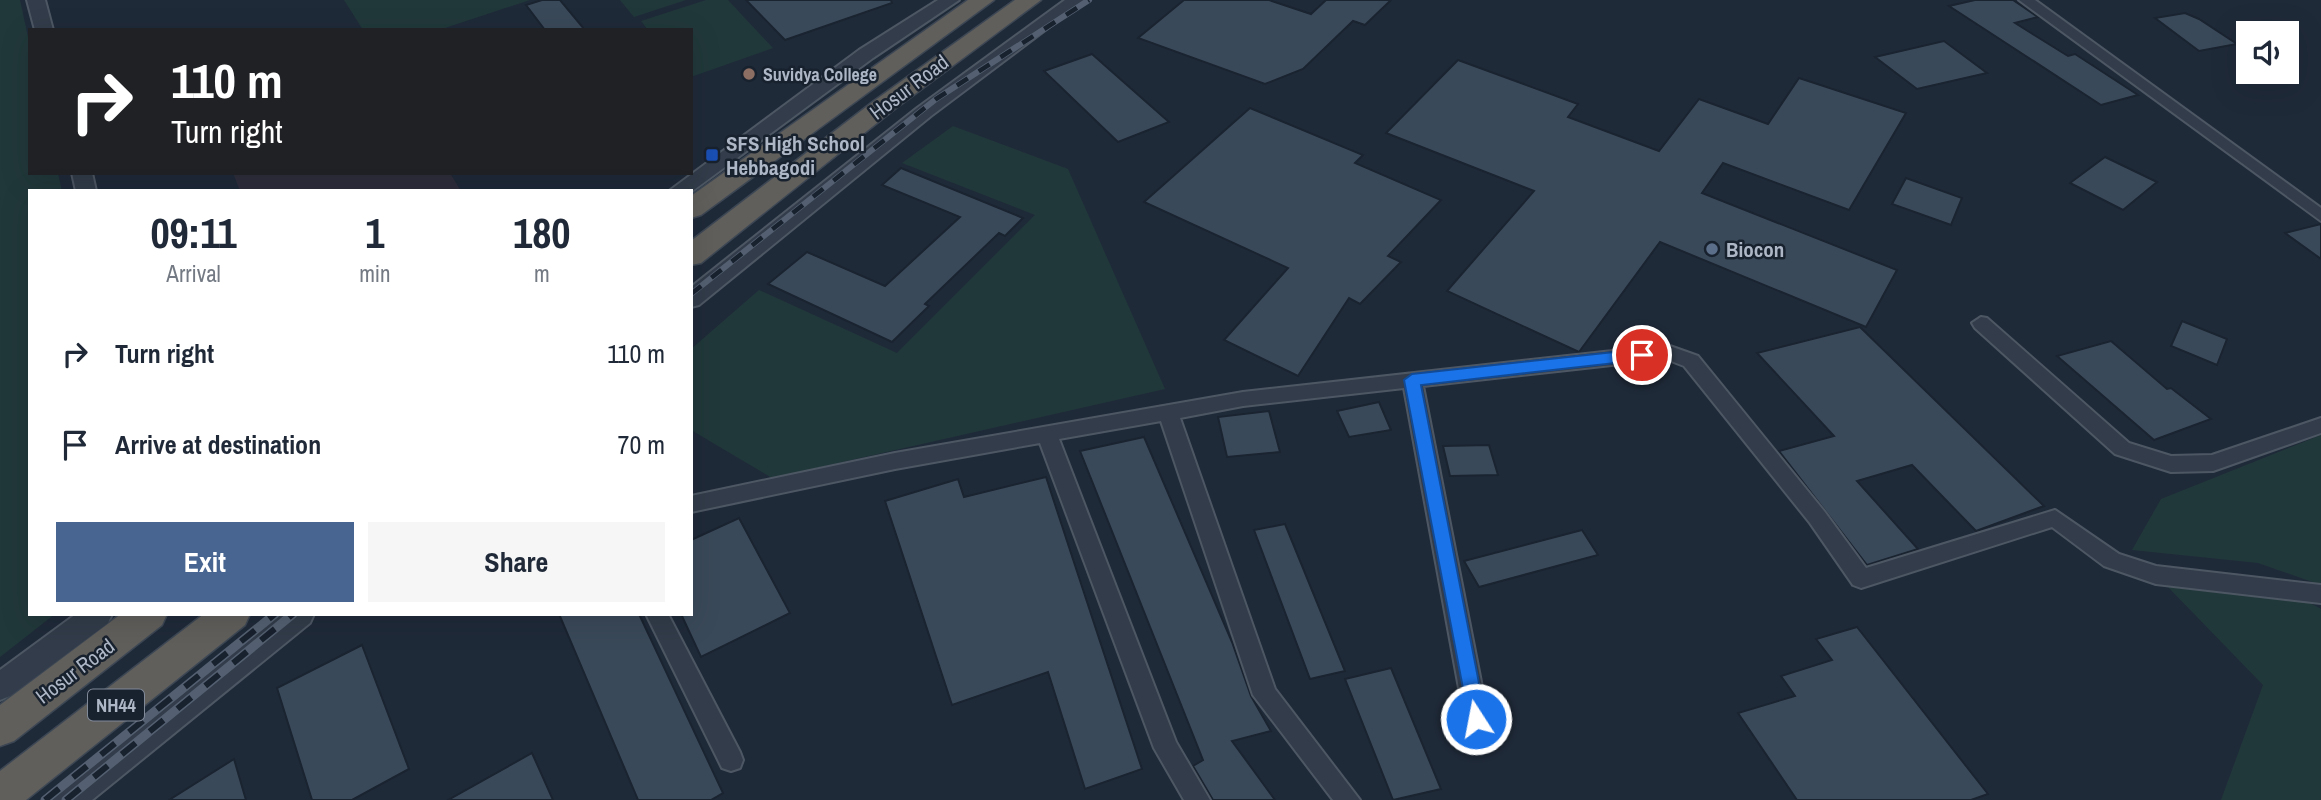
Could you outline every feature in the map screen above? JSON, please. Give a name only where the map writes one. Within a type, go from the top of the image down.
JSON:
[{"type":"highway","name":"Hosur Road","points":[[693,208],[983,0]]},
{"type":"highway","name":"Hosur Road","points":[[693,254],[883,106],[1030,0]]},
{"type":"highway","name":"Hosur Road","points":[[0,729],[146,616]]},
{"type":"highway","name":"NH44","points":[[0,796],[229,616]]},
{"type":"street","points":[[36,0],[43,28]]},
{"type":"street","points":[[682,189],[866,54],[950,0]]},
{"type":"street","points":[[693,297],[925,112],[1076,0]]},
{"type":"street","points":[[2026,0],[2321,216]]},
{"type":"street","points":[[1981,323],[2122,449],[2171,464],[2213,463],[2321,425]]},
{"type":"street","points":[[693,504],[895,461],[1169,415],[1243,399],[1667,352],[1691,361],[1817,517],[1861,579],[2055,519],[2112,560],[2156,575],[2321,594]]},
{"type":"street","points":[[1412,380],[1481,743]]},
{"type":"street","points":[[1169,415],[1265,695],[1348,800]]},
{"type":"street","points":[[1047,435],[1166,748],[1198,800]]},
{"type":"street","points":[[0,687],[95,616]]},
{"type":"street","points":[[68,800],[298,616]]},
{"type":"street","points":[[658,616],[731,760]]},
{"type":"shaded area","points":[[234,175],[451,175],[460,189],[239,189]]},
{"type":"green space","points":[[0,0],[20,0],[28,37],[28,175],[58,175],[62,189],[28,189],[28,616],[52,616],[0,657]]},
{"type":"green space","points":[[344,0],[530,0],[445,28],[362,28]]},
{"type":"green space","points":[[620,0],[686,0],[634,17]]},
{"type":"green space","points":[[706,0],[728,0],[773,48],[693,76],[693,28],[646,28],[641,21]]},
{"type":"green space","points":[[953,126],[1068,169],[1165,389],[772,478],[693,431],[693,347],[759,290],[897,353],[1035,215],[902,163]]},
{"type":"green space","points":[[2321,435],[2321,585],[2258,563],[2132,550],[2161,499]]},
{"type":"green space","points":[[2165,584],[2301,598],[2321,609],[2321,800],[2221,800],[2263,685]]},
{"type":"building","points":[[542,0],[560,0],[583,28],[543,28],[526,5]]},
{"type":"building","points":[[746,0],[891,0],[892,3],[785,40]]},
{"type":"building","points":[[1184,0],[1269,0],[1311,14],[1326,0],[1391,0],[1365,25],[1353,21],[1303,69],[1265,84],[1138,38]]},
{"type":"building","points":[[1975,0],[2013,0],[2038,17],[2015,23],[2068,56],[2075,54],[2138,95],[2101,105],[1949,6]]},
{"type":"building","points":[[2185,13],[2199,19],[2236,44],[2199,51],[2155,18]]},
{"type":"building","points":[[1944,41],[1987,73],[1917,89],[1875,57]]},
{"type":"building","points":[[1092,54],[1169,122],[1118,142],[1044,71]]},
{"type":"building","points":[[1458,60],[1578,104],[1568,117],[1659,151],[1699,99],[1768,124],[1799,78],[1906,113],[1849,210],[1723,163],[1702,193],[1897,270],[1866,327],[1660,242],[1579,352],[1447,291],[1534,191],[1386,133]]},
{"type":"building","points":[[1250,108],[1363,155],[1355,163],[1441,200],[1388,256],[1401,262],[1360,304],[1349,298],[1298,376],[1224,340],[1288,268],[1144,202]]},
{"type":"building","points":[[2105,157],[2157,182],[2123,210],[2070,183]]},
{"type":"building","points":[[901,168],[1023,218],[1005,236],[999,233],[925,304],[929,306],[892,342],[768,284],[807,252],[885,286],[960,217],[882,185]]},
{"type":"building","points":[[1906,178],[1962,198],[1951,225],[1892,204]]},
{"type":"building","points":[[2321,224],[2321,259],[2285,233]]},
{"type":"building","points":[[2182,321],[2227,339],[2217,365],[2171,346]]},
{"type":"building","points":[[1860,327],[2044,506],[1976,531],[1912,465],[1857,481],[1918,549],[1867,565],[1779,451],[1834,436],[1757,353]]},
{"type":"building","points":[[2111,341],[2167,389],[2171,388],[2211,419],[2154,440],[2057,356]]},
{"type":"building","points":[[1379,402],[1391,430],[1349,437],[1337,411]]},
{"type":"building","points":[[1269,411],[1280,452],[1227,457],[1218,417]]},
{"type":"building","points":[[1144,437],[1232,642],[1251,696],[1271,731],[1232,741],[1275,800],[1213,800],[1193,766],[1203,760],[1080,451]]},
{"type":"building","points":[[1489,445],[1498,475],[1450,476],[1443,446]]},
{"type":"building","points":[[1046,477],[1142,769],[1085,789],[1048,672],[952,705],[885,501],[958,479],[964,497]]},
{"type":"building","points":[[739,518],[790,613],[701,657],[682,616],[693,616],[693,539]]},
{"type":"building","points":[[1285,524],[1345,671],[1310,679],[1254,530]]},
{"type":"building","points":[[1582,530],[1598,555],[1479,587],[1464,561]]},
{"type":"building","points":[[560,616],[640,616],[723,793],[711,800],[638,800]]},
{"type":"building","points":[[1857,627],[1988,794],[1971,800],[1797,800],[1738,713],[1795,696],[1781,676],[1832,660],[1816,639]]},
{"type":"building","points":[[362,645],[409,769],[352,800],[312,800],[277,688]]},
{"type":"building","points":[[1391,668],[1441,789],[1393,800],[1345,679]]},
{"type":"building","points":[[532,753],[553,800],[448,800]]},
{"type":"building","points":[[234,759],[246,800],[169,800]]},
{"type":"railway","points":[[693,292],[936,99],[1089,0]]},
{"type":"railway","points":[[45,800],[273,616]]},
{"type":"railway","points":[[66,800],[291,616]]},
{"type":"place","name":"Suvidya College","points":[[749,74]]},
{"type":"place","name":"SFS High School Hebbagodi","points":[[712,155]]},
{"type":"place","name":"Biocon","points":[[1712,249]]},
{"type":"route","points":[[1476,719],[1412,380],[1642,355]]}]
